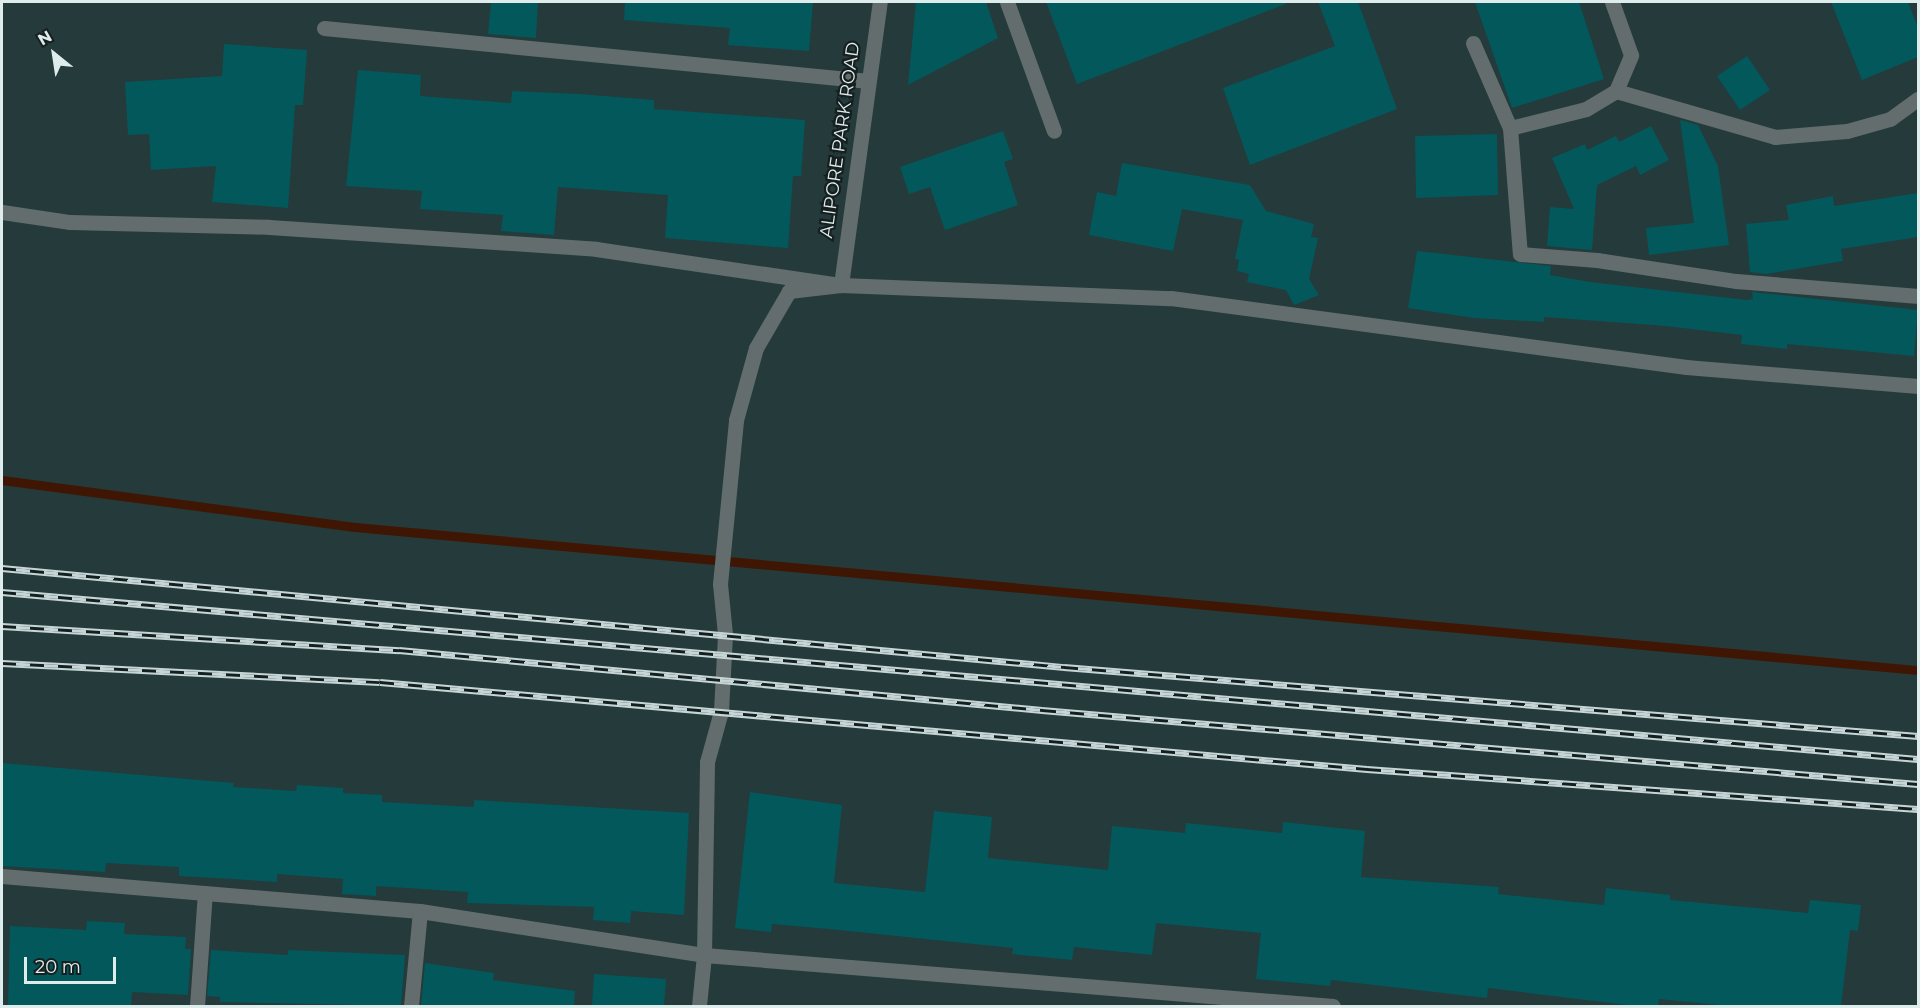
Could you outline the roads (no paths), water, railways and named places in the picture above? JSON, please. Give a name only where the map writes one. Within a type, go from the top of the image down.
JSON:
[{"type":"street","name":"ALIPORE PARK ROAD","points":[[841,285],[880,2]]},
{"type":"street","points":[[1007,2],[1054,131]]},
{"type":"street","points":[[1510,128],[1586,109],[1616,91],[1631,55],[1612,2]]},
{"type":"street","points":[[324,28],[868,81]]},
{"type":"street","points":[[1473,43],[1510,128],[1520,254],[1597,260],[1736,281],[1918,296]]},
{"type":"street","points":[[1616,91],[1775,137],[1847,131],[1890,118],[1918,99]]},
{"type":"street","points":[[2,212],[70,222],[269,227],[596,249],[841,285],[1171,298],[1686,367],[1918,386]]},
{"type":"street","points":[[699,1006],[704,955],[707,762],[721,711],[725,634],[720,584],[730,475],[745,378],[756,348],[789,291],[841,285]]},
{"type":"street","points":[[2,876],[420,911],[704,955],[1333,1006]]},
{"type":"street","points":[[197,1006],[205,893]]},
{"type":"street","points":[[411,1006],[420,911]]},
{"type":"waterway","points":[[2,480],[355,527],[1918,670]]},
{"type":"railway","points":[[2,568],[1064,667],[1918,736]]},
{"type":"railway","points":[[2,592],[1918,759]]},
{"type":"railway","points":[[2,626],[399,650],[1042,710],[1918,784]]},
{"type":"railway","points":[[2,663],[380,682],[1367,769],[1918,809]]}]
